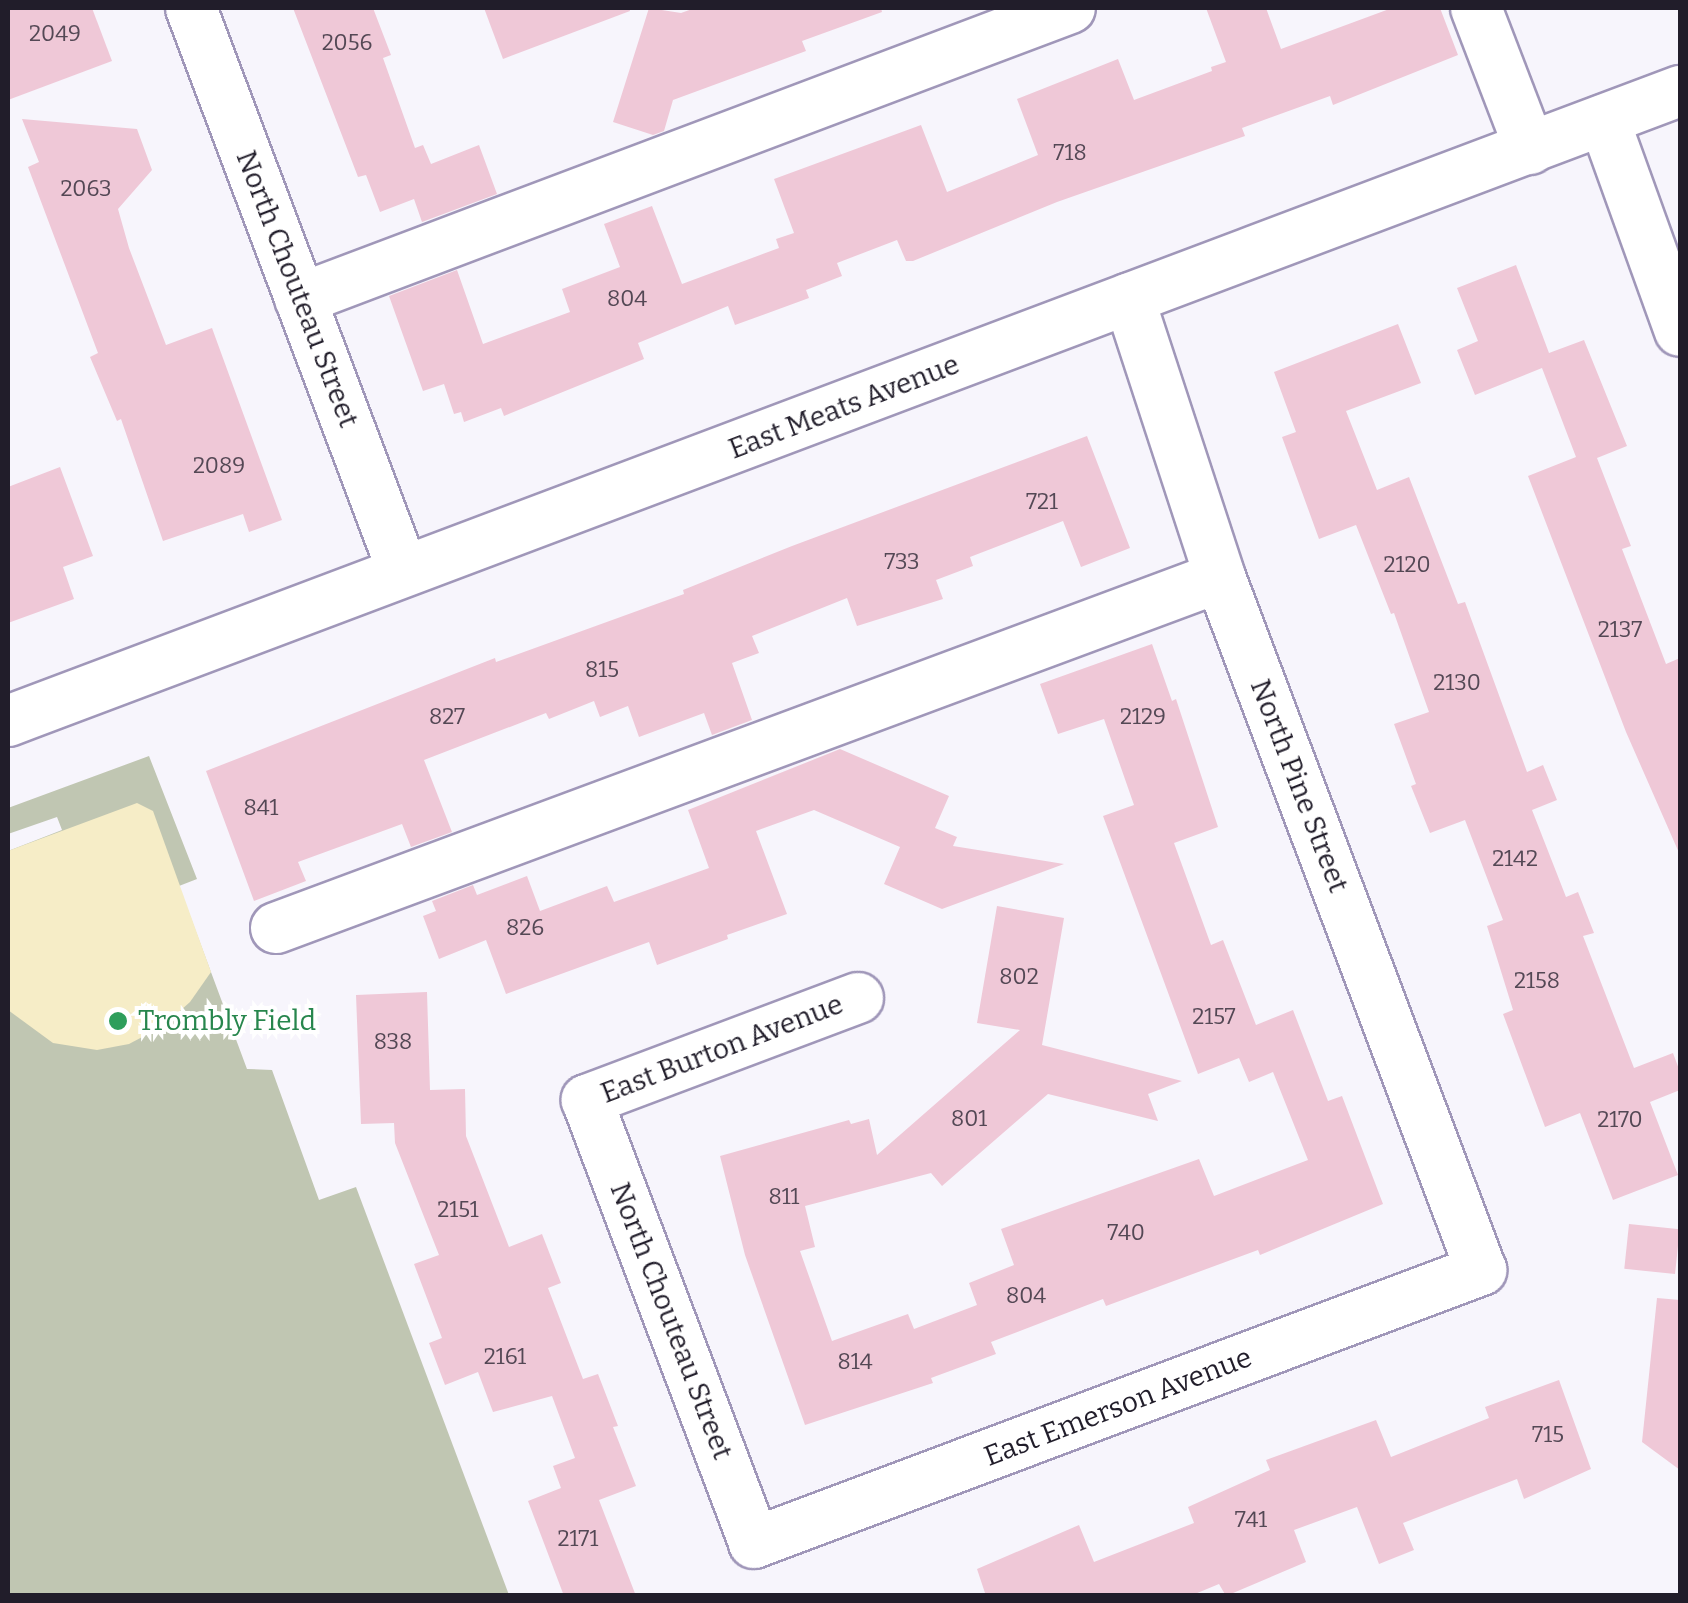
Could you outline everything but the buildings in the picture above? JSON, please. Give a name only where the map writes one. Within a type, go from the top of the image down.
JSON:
[{"type":"street","name":"North Chouteau Street","points":[[190,8],[403,571]]},
{"type":"street","points":[[300,299],[1070,8]]},
{"type":"street","points":[[1476,8],[1530,149]]},
{"type":"street","name":"East Meats Avenue","points":[[8,721],[1680,91]]},
{"type":"street","points":[[1604,120],[1662,224],[1680,331]]},
{"type":"street","name":"North Pine Street","points":[[1129,298],[1220,577],[1481,1270]]},
{"type":"street","points":[[276,928],[1220,577]]},
{"type":"street","name":"East Burton Avenue","points":[[587,1100],[858,998]]},
{"type":"street","name":"North Chouteau Street","points":[[587,1100],[754,1543]]},
{"type":"street","name":"East Emerson Avenue","points":[[754,1543],[1481,1270]]},
{"type":"green space","points":[[149,756],[197,879],[179,886],[247,1069],[272,1070],[319,1200],[356,1187],[509,1595],[8,1596],[8,851],[62,830],[57,817],[8,834],[8,808]]},
{"type":"sand","points":[[137,803],[153,811],[211,972],[190,1002],[163,1026],[129,1044],[97,1050],[53,1043],[8,1010],[8,851]]},
{"type":"place","name":"Trombly Field","points":[[118,1021]]}]
